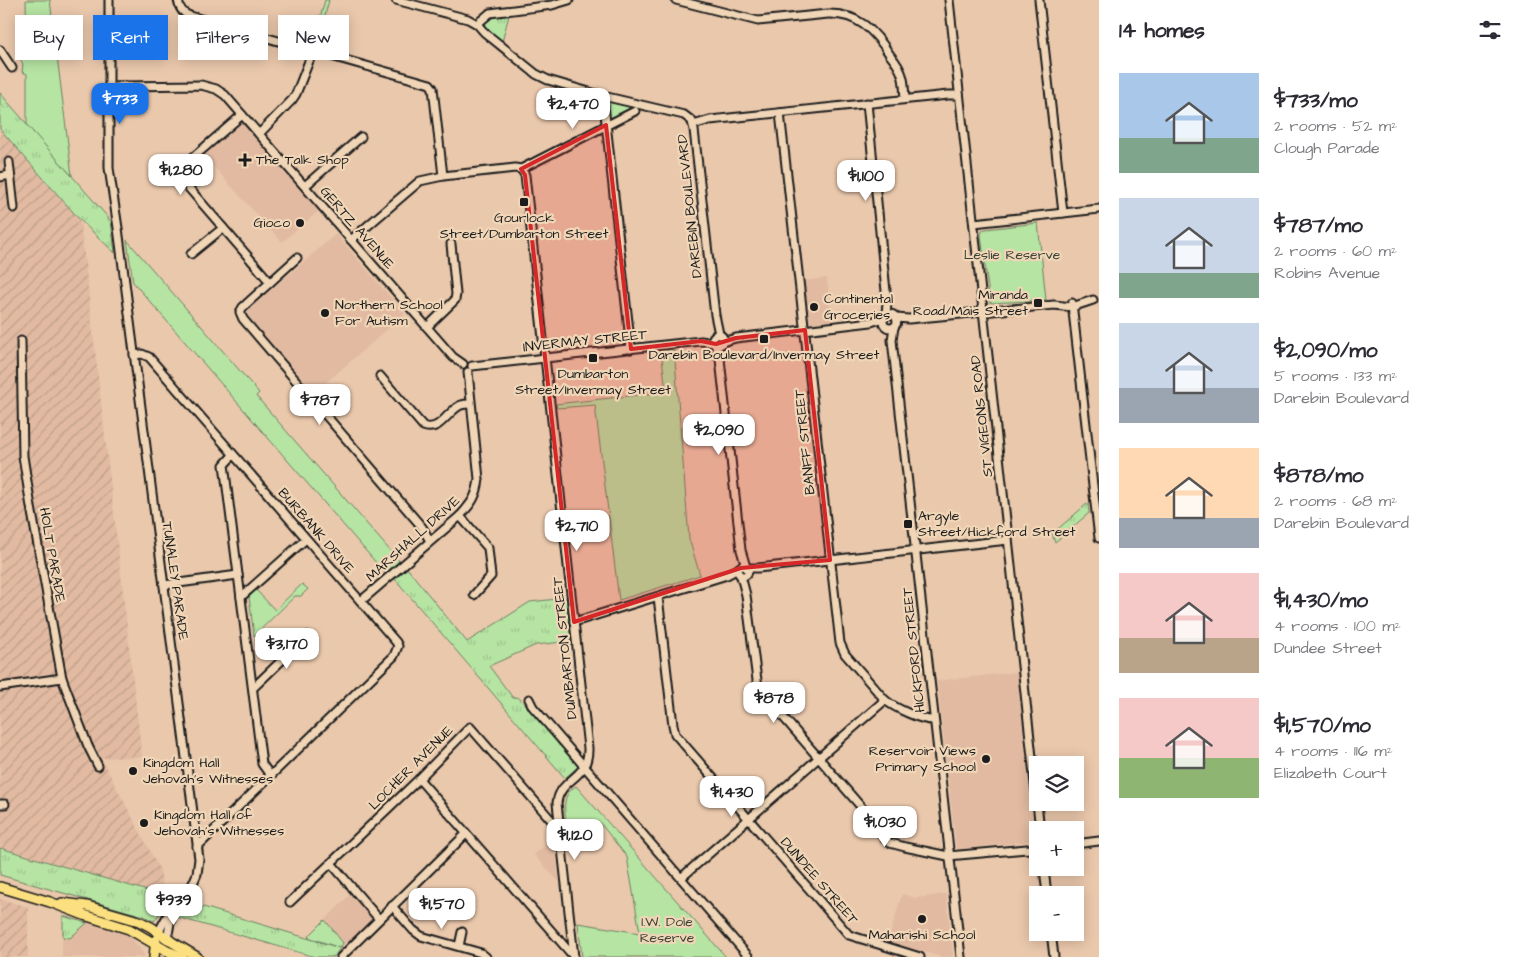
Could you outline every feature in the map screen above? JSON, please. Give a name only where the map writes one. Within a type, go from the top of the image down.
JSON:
[{"type":"main road","points":[[0,887],[133,930],[155,943],[168,954],[182,957]]},
{"type":"main road","points":[[50,902],[87,906],[146,924],[197,957]]},
{"type":"main road","points":[[154,957],[158,933]]},
{"type":"main road","points":[[168,940],[168,954]]},
{"type":"street","name":"TUNALEY PARADE","points":[[109,0],[109,168],[164,585],[198,866],[194,882],[185,897],[168,914],[158,933]]},
{"type":"street","points":[[178,0],[184,14],[278,41]]},
{"type":"street","name":"DAREBIN BOULEVARD","points":[[396,0],[468,18],[542,77],[603,96],[684,115],[692,122],[758,688],[873,821],[892,839],[915,848],[948,856],[1027,849]]},
{"type":"street","points":[[477,24],[490,13],[552,5],[569,0]]},
{"type":"street","points":[[676,0],[758,21],[828,14],[852,18],[865,24],[875,33],[893,59],[903,76],[905,99]]},
{"type":"street","name":"ST VIGEONS ROAD","points":[[949,0],[1039,821]]},
{"type":"street","points":[[1039,0],[1063,213]]},
{"type":"street","points":[[0,50],[12,68]]},
{"type":"street","points":[[260,134],[292,100],[310,60]]},
{"type":"street","points":[[346,60],[430,84],[433,88],[443,176]]},
{"type":"street","name":"GERTZ AVENUE","points":[[109,86],[209,86],[225,95],[453,357],[464,364],[463,370],[470,369]]},
{"type":"street","points":[[692,122],[701,118],[710,120],[959,93]]},
{"type":"street","points":[[603,96],[631,349]]},
{"type":"street","name":"HICKFORD STREET","points":[[867,103],[887,301],[960,957]]},
{"type":"street","points":[[351,240],[420,181],[443,176],[515,168],[521,169],[635,111]]},
{"type":"street","name":"BANFF STREET","points":[[780,113],[840,643],[845,654],[891,705],[928,720],[934,720]]},
{"type":"street","points":[[242,115],[182,167],[180,173],[181,180],[270,282]]},
{"type":"street","points":[[305,186],[361,137]]},
{"type":"street","points":[[9,162],[14,208]]},
{"type":"street","name":"DUMBARTON STREET","points":[[521,169],[526,175],[588,748],[585,768]]},
{"type":"street","points":[[0,177],[10,175]]},
{"type":"street","points":[[974,223],[1099,209]]},
{"type":"street","points":[[191,254],[223,228]]},
{"type":"street","points":[[427,327],[455,300],[451,244]]},
{"type":"street","points":[[297,258],[240,312],[243,320],[433,540]]},
{"type":"street","points":[[1096,300],[1072,305],[1099,538]]},
{"type":"street","name":"INVERMAY STREET","points":[[470,369],[871,322],[1054,305],[1072,305]]},
{"type":"street","name":"HOLT PARADE","points":[[21,340],[22,456],[62,678],[85,739],[98,766]]},
{"type":"street","name":"BURBANK DRIVE","points":[[134,355],[142,354],[149,357],[396,642],[397,651],[197,847]]},
{"type":"street","name":"MARSHALL DRIVE","points":[[361,601],[460,516],[478,492],[479,479],[470,404],[470,369]]},
{"type":"street","points":[[380,376],[422,426],[435,427],[461,405],[470,404]]},
{"type":"street","points":[[233,455],[224,465],[262,764],[270,774]]},
{"type":"street","points":[[460,516],[488,548],[491,576],[474,595]]},
{"type":"street","points":[[241,597],[306,539]]},
{"type":"street","points":[[574,622],[727,575],[758,568],[1008,540]]},
{"type":"street","points":[[164,585],[238,574]]},
{"type":"street","name":"DUNDEE STREET","points":[[658,597],[675,734],[849,935],[920,957]]},
{"type":"street","points":[[253,688],[306,636]]},
{"type":"street","points":[[0,687],[62,678]]},
{"type":"street","points":[[529,699],[533,707],[585,768],[749,957]]},
{"type":"street","points":[[681,878],[885,700]]},
{"type":"street","name":"LOCHER AVENUE","points":[[290,902],[419,779],[470,727],[560,830]]},
{"type":"street","points":[[574,957],[557,803],[559,794],[564,786],[585,768]]},
{"type":"street","points":[[419,779],[574,957]]},
{"type":"street","points":[[541,809],[557,803]]},
{"type":"street","name":"BURBANK DRIVE","points":[[196,838],[209,834]]},
{"type":"street","points":[[341,957],[466,834]]},
{"type":"street","points":[[1084,843],[1099,841]]},
{"type":"street","points":[[331,863],[379,919]]},
{"type":"street","points":[[392,906],[413,930],[421,936],[481,953],[486,957]]},
{"type":"street","name":"TUNALEY PARADE","points":[[168,940],[171,915],[174,907]]},
{"type":"street","points":[[459,946],[462,932]]},
{"type":"street","points":[[558,939],[572,932]]},
{"type":"street","points":[[1052,941],[1054,957]]},
{"type":"highlighted area","points":[[606,125],[631,349],[701,341],[716,344],[736,338],[805,330],[830,560],[741,568],[574,622],[525,175],[521,169]]},
{"type":"shaded area","points":[[242,120],[321,209],[282,242],[203,155]]},
{"type":"shaded area","points":[[0,129],[80,220],[142,757],[101,758],[160,870],[164,896],[0,847]]},
{"type":"shaded area","name":"Northern School For Autism","points":[[336,234],[405,314],[314,393],[247,315],[247,311]]},
{"type":"shaded area","points":[[827,278],[832,324],[807,327],[802,281]]},
{"type":"shaded area","name":"Reservoir Views Primary School","points":[[1017,672],[1029,789],[1029,811],[1031,811],[1032,821],[1029,821],[1029,841],[959,849],[956,847],[937,681]]},
{"type":"shaded area","points":[[554,837],[559,882],[534,855]]},
{"type":"shaded area","points":[[351,894],[372,919],[371,923],[345,946],[325,920]]},
{"type":"shaded area","name":"Maharishi School","points":[[902,894],[916,898],[946,894],[953,955],[951,957],[942,957],[888,942]]},
{"type":"shaded area","points":[[0,899],[28,907],[28,957],[0,957]]},
{"type":"shaded area","points":[[63,916],[130,936],[144,957],[62,957]]},
{"type":"green space","points":[[26,0],[50,0],[52,15],[26,15]]},
{"type":"green space","points":[[325,0],[329,0],[325,15],[321,15]]},
{"type":"green space","points":[[509,15],[502,42],[486,29],[484,23],[490,17]]},
{"type":"green space","points":[[21,60],[58,60],[72,176],[27,125],[27,74],[22,72],[23,64]]},
{"type":"green space","points":[[0,93],[111,221],[115,253],[80,220],[0,129]]},
{"type":"green space","points":[[607,99],[638,106],[609,119]]},
{"type":"green space","name":"Leslie Reserve","points":[[1038,223],[1046,300],[990,303],[982,231]]},
{"type":"green space","points":[[127,240],[259,393],[256,396],[399,561],[385,573],[133,282]]},
{"type":"green space","points":[[674,348],[689,539],[700,575],[619,600],[595,405],[557,408],[556,404],[666,392],[661,349]]},
{"type":"green space","points":[[1088,503],[1089,513],[1055,542],[1052,534]]},
{"type":"green space","points":[[407,568],[467,642],[530,602],[566,598],[571,641],[536,645],[489,666],[513,698],[518,697],[580,765],[565,778],[395,579]]},
{"type":"green space","points":[[302,584],[308,589],[301,596],[295,596],[254,636],[249,597],[256,590],[275,610]]},
{"type":"green space","name":"I.W. Dole Reserve","points":[[576,786],[726,957],[582,957],[578,923],[640,933],[627,857],[600,823],[567,827],[566,799],[571,790]]},
{"type":"green space","points":[[0,848],[172,898],[154,921],[144,916],[0,875]]},
{"type":"green space","points":[[190,903],[340,948],[334,957],[315,957],[177,917]]},
{"type":"green space","points":[[63,916],[87,923],[70,938],[63,937]]},
{"type":"green space","points":[[325,920],[343,943],[340,948],[308,937]]},
{"type":"place","name":"The Talk Shop","points":[[245,160]]},
{"type":"place","name":"Gourlock Street/Dumbarton Street","points":[[524,202]]},
{"type":"place","name":"Gioco","points":[[300,223]]},
{"type":"place","name":"Miranda Road/Mais Street","points":[[1038,303]]},
{"type":"place","name":"Continental Groceries","points":[[814,307]]},
{"type":"place","name":"Northern School For Autism","points":[[325,313]]},
{"type":"place","name":"Darebin Boulevard/Invermay Street","points":[[764,339]]},
{"type":"place","name":"Dumbarton Street/Invermay Street","points":[[593,358]]},
{"type":"place","name":"Argyle Street/Hickford Street","points":[[908,524]]},
{"type":"place","name":"Reservoir Views Primary School","points":[[986,759]]},
{"type":"place","name":"Kingdom Hall Jehovah's Witnesses","points":[[133,771]]},
{"type":"place","name":"Kingdom Hall of Jehovah's Witnesses","points":[[144,823]]},
{"type":"place","name":"Maharishi School","points":[[922,919]]}]
